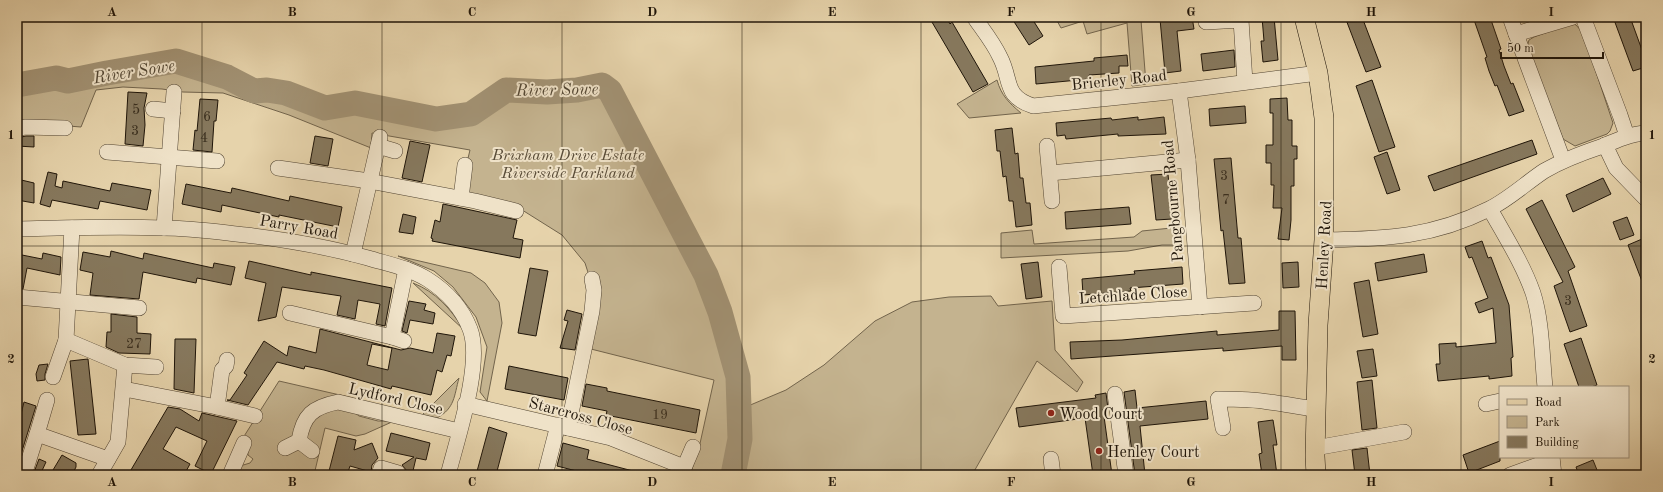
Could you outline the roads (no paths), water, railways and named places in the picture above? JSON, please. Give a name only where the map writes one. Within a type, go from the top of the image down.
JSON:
[{"type":"main road","name":"Henley Road","points":[[1304,17],[1318,73],[1324,118],[1324,240],[1318,325],[1315,448],[1316,475]]},
{"type":"street","name":"Brierley Road","points":[[974,17],[1000,57],[1013,94],[1019,100],[1033,106],[1179,91],[1318,73]]},
{"type":"street","points":[[1510,17],[1563,160]]},
{"type":"street","points":[[1516,34],[1573,17]]},
{"type":"street","points":[[1583,17],[1627,136]]},
{"type":"street","points":[[1206,22],[1241,20],[1245,82]]},
{"type":"street","name":"Pangbourne Road","points":[[1179,91],[1188,160],[1200,307]]},
{"type":"street","points":[[164,228],[174,92]]},
{"type":"street","points":[[153,109],[173,110]]},
{"type":"street","points":[[17,129],[25,127],[65,128]]},
{"type":"street","points":[[1324,240],[1373,239],[1406,236],[1432,231],[1455,224],[1490,209],[1563,160],[1627,136],[1646,133]]},
{"type":"street","points":[[352,254],[379,142],[395,151]]},
{"type":"street","points":[[1605,145],[1616,168],[1646,199]]},
{"type":"street","points":[[1047,146],[1052,201]]},
{"type":"street","points":[[107,152],[217,161]]},
{"type":"street","points":[[1050,173],[1188,160]]},
{"type":"street","points":[[461,198],[465,165]]},
{"type":"street","points":[[278,168],[369,180],[461,198],[516,211]]},
{"type":"street","points":[[1490,209],[1528,280],[1538,311],[1541,386]]},
{"type":"street","name":"Parry Road","points":[[17,228],[164,228],[261,237],[309,244],[352,254],[406,269],[428,279],[447,294],[459,309],[470,329],[474,349],[473,373],[448,475]]},
{"type":"street","points":[[53,377],[66,340],[70,301],[72,228]]},
{"type":"street","name":"Letchlade Close","points":[[1059,267],[1063,316],[1254,303]]},
{"type":"street","points":[[290,312],[398,339],[406,269]]},
{"type":"street","points":[[545,475],[563,426],[592,311],[594,290],[592,279]]},
{"type":"street","points":[[17,297],[139,308]]},
{"type":"street","points":[[66,340],[125,365],[156,367]]},
{"type":"street","points":[[217,407],[222,370],[226,366],[227,360]]},
{"type":"street","points":[[99,475],[118,442],[125,365]]},
{"type":"street","points":[[124,389],[255,416]]},
{"type":"street","points":[[1115,394],[1126,475]]},
{"type":"street","points":[[1223,428],[1218,399],[1243,399],[1316,409]]},
{"type":"street","points":[[24,475],[38,434],[47,400]]},
{"type":"street","name":"Lydford Close","points":[[299,441],[301,429],[310,414],[322,406],[338,402],[459,431]]},
{"type":"street","name":"Starcross Close","points":[[465,404],[611,438],[683,471],[693,447]]},
{"type":"street","points":[[1315,448],[1404,432]]},
{"type":"street","points":[[38,434],[108,459]]},
{"type":"street","points":[[285,448],[299,441],[312,451]]},
{"type":"street","points":[[230,475],[245,453]]},
{"type":"street","points":[[1510,475],[1552,458],[1554,475]]},
{"type":"street","points":[[1051,459],[1053,475]]},
{"type":"street","points":[[379,475],[381,468],[398,473]]},
{"type":"waterway","name":"River Sowe","points":[[17,85],[56,78],[68,81],[176,61],[227,77],[254,91],[267,90],[286,93],[325,108],[355,103],[436,119],[471,114],[506,90],[547,92],[577,90],[602,85],[610,91],[706,275],[720,312],[738,377],[740,439],[733,475]]},
{"type":"place","name":"Wood Court","points":[[1051,413]]},
{"type":"place","name":"Henley Court","points":[[1099,451]]},
{"type":"park label","name":"Brixham Drive Estate Riverside Parkland","points":[[568,163]]}]
